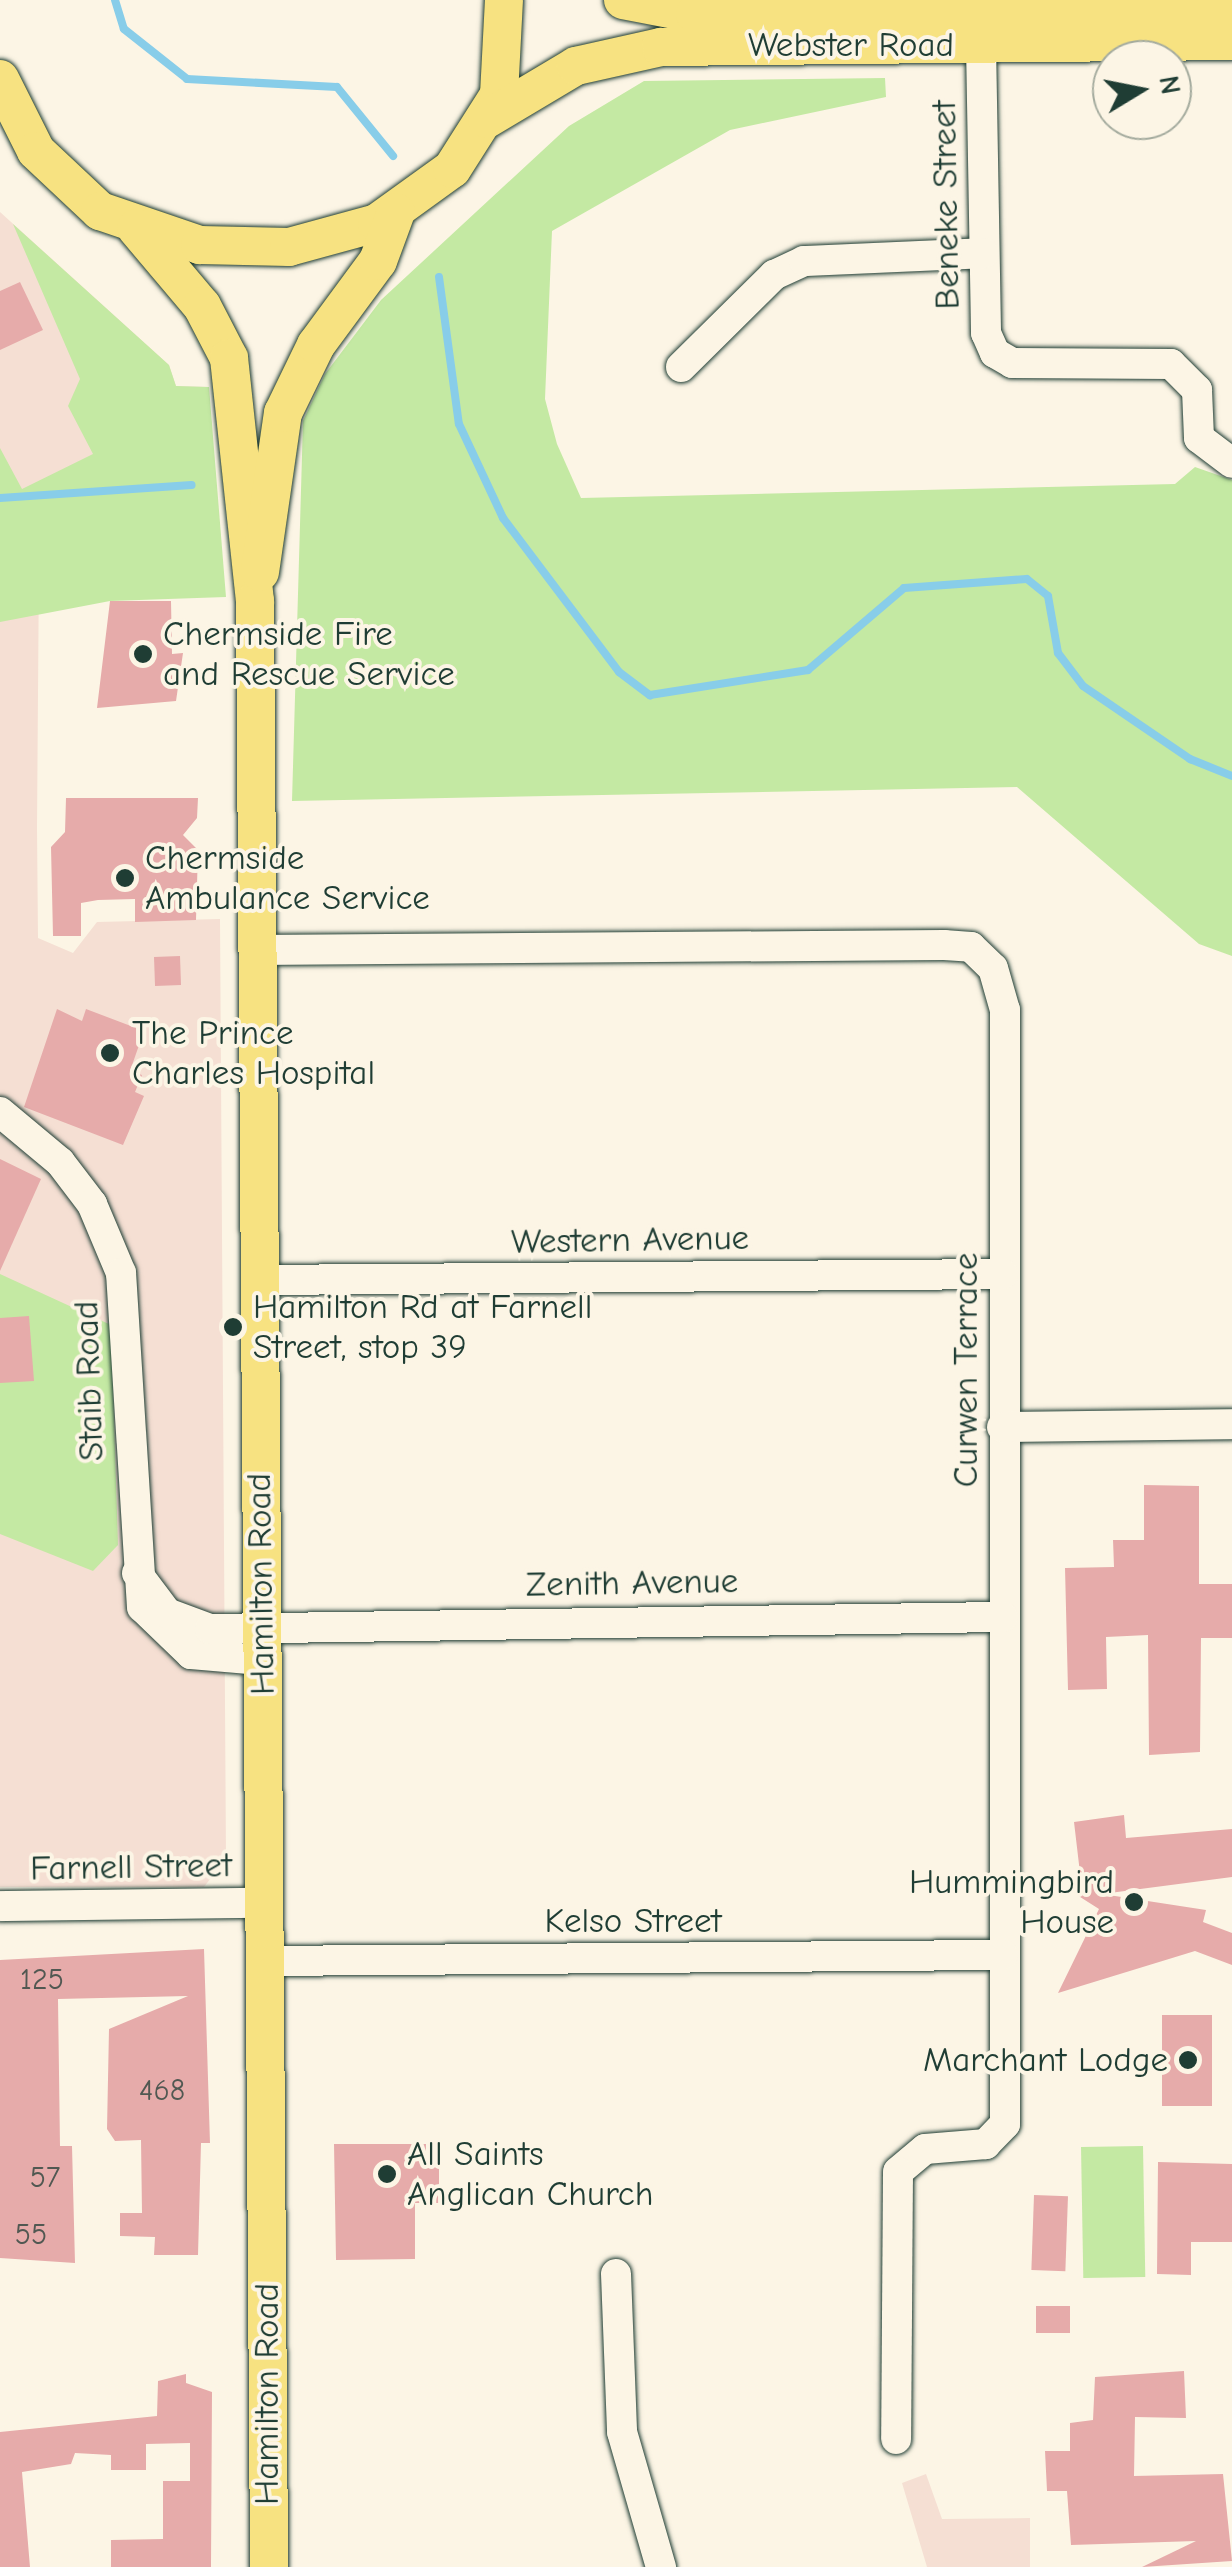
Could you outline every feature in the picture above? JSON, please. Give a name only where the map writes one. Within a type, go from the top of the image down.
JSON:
[{"type":"main road","points":[[0,136],[36,151],[100,211],[136,228],[264,248],[338,237],[396,212],[452,169],[487,119],[506,68],[504,0]]},
{"type":"main road","name":"Webster Road","points":[[623,0],[695,14],[1232,8]]},
{"type":"main road","name":"Webster Road","points":[[487,119],[564,72],[636,50],[1232,41]]},
{"type":"main road","points":[[0,78],[36,151]]},
{"type":"main road","name":"Hamilton Road","points":[[255,600],[283,413],[316,345],[378,260],[396,212]]},
{"type":"main road","name":"Hamilton Road","points":[[136,228],[202,306],[229,358],[255,600],[269,2567]]},
{"type":"street","name":"Beneke Street","points":[[982,44],[984,253],[995,353],[1012,364],[1171,364],[1197,390],[1199,438],[1232,463]]},
{"type":"street","points":[[682,366],[774,275],[804,261],[984,253]]},
{"type":"street","name":"Curwen Terrace","points":[[256,950],[971,947],[993,968],[1005,1010],[1000,2134],[986,2144],[925,2148],[898,2172],[896,2439]]},
{"type":"street","name":"Staib Road","points":[[0,1112],[60,1162],[92,1204],[121,1274],[142,1607],[167,1639],[202,1658],[261,1642]]},
{"type":"street","name":"Western Avenue","points":[[258,1280],[1003,1274]]},
{"type":"street","points":[[1002,1427],[1232,1424]]},
{"type":"street","name":"Zenith Avenue","points":[[261,1642],[1003,1616]]},
{"type":"street","name":"Farnell Street","points":[[0,1906],[263,1903]]},
{"type":"street","name":"Kelso Street","points":[[264,1961],[1003,1955]]},
{"type":"street","points":[[616,2274],[622,2432],[661,2567]]},
{"type":"shaded area","name":"The Prince Charles Hospital","points":[[0,212],[169,365],[176,386],[209,387],[216,558],[39,562],[37,828],[38,938],[73,953],[97,922],[220,919],[226,1858],[204,1887],[0,1887]]},
{"type":"shaded area","points":[[926,2474],[942,2519],[1030,2518],[1030,2567],[927,2567],[902,2483]]},
{"type":"green space","points":[[885,78],[886,97],[730,130],[552,231],[545,399],[557,444],[581,498],[1175,484],[1195,467],[1232,480],[1232,956],[1199,944],[1017,787],[292,801],[303,421],[325,374],[381,300],[569,126],[644,81]]},
{"type":"green space","points":[[13,224],[169,365],[176,386],[209,387],[226,597],[110,601],[0,622],[0,448],[22,489],[93,454],[68,406],[80,379]]},
{"type":"green space","points":[[0,1274],[111,1325],[118,1545],[93,1571],[0,1534]]},
{"type":"green space","points":[[1143,2146],[1145,2277],[1083,2278],[1081,2147]]},
{"type":"building","points":[[20,282],[43,330],[0,350],[0,291]]},
{"type":"building","name":"Chermside Fire and Rescue Service","points":[[110,601],[171,601],[172,654],[183,653],[176,701],[97,708]]},
{"type":"building","name":"Chermside Ambulance Service","points":[[66,798],[198,798],[197,818],[183,835],[198,850],[196,920],[135,922],[135,899],[98,900],[81,903],[81,936],[53,936],[51,847],[65,832]]},
{"type":"building","points":[[180,956],[181,985],[155,986],[154,957]]},
{"type":"building","points":[[57,1009],[82,1021],[86,1009],[144,1031],[130,1071],[142,1075],[135,1092],[144,1096],[123,1145],[24,1107]]},
{"type":"building","points":[[0,1159],[41,1179],[0,1271]]},
{"type":"building","points":[[29,1316],[34,1381],[0,1383],[0,1318]]},
{"type":"building","points":[[1144,1485],[1199,1486],[1199,1584],[1232,1584],[1232,1638],[1201,1638],[1200,1752],[1149,1755],[1148,1635],[1106,1637],[1107,1689],[1068,1690],[1065,1568],[1114,1567],[1113,1540],[1144,1540]]},
{"type":"building","name":"Hummingbird House","points":[[1124,1815],[1126,1838],[1232,1829],[1232,1877],[1102,1894],[1206,1910],[1203,1922],[1232,1933],[1232,1965],[1195,1951],[1058,1993],[1099,1909],[1066,1888],[1082,1890],[1074,1822]]},
{"type":"building","points":[[204,1949],[210,2143],[201,2143],[198,2255],[154,2255],[155,2237],[120,2236],[120,2213],[142,2213],[141,2140],[115,2141],[107,2129],[109,2029],[188,1996],[58,1999],[60,2146],[72,2146],[75,2263],[0,2258],[0,1960]]},
{"type":"building","name":"Marchant Lodge","points":[[1162,2015],[1212,2015],[1212,2106],[1162,2106]]},
{"type":"building","name":"All Saints Anglican Church","points":[[334,2144],[439,2144],[439,2203],[415,2203],[415,2259],[336,2260]]},
{"type":"building","points":[[1158,2162],[1232,2164],[1232,2242],[1191,2242],[1191,2275],[1157,2274]]},
{"type":"building","points":[[1034,2195],[1068,2196],[1065,2271],[1031,2270]]},
{"type":"building","points":[[1036,2306],[1070,2306],[1070,2333],[1036,2333]]},
{"type":"building","points":[[1184,2371],[1186,2418],[1135,2417],[1134,2476],[1223,2474],[1232,2561],[1142,2567],[1196,2541],[1071,2545],[1067,2491],[1047,2491],[1045,2451],[1070,2451],[1070,2423],[1093,2420],[1095,2377]]},
{"type":"building","points":[[186,2374],[186,2383],[212,2392],[211,2567],[111,2567],[111,2540],[163,2539],[163,2481],[190,2481],[190,2443],[146,2444],[146,2470],[111,2470],[111,2455],[75,2453],[71,2464],[22,2472],[30,2567],[0,2567],[0,2432],[157,2416],[158,2381]]},
{"type":"waterway","points":[[115,0],[124,29],[187,79],[337,87],[393,156]]},
{"type":"waterway","points":[[439,277],[459,424],[503,518],[619,672],[650,695],[808,670],[904,588],[1027,579],[1048,596],[1058,653],[1083,686],[1190,759],[1232,776]]},
{"type":"waterway","points":[[0,498],[192,485]]},
{"type":"place","name":"Chermside Fire and Rescue Service","points":[[143,654]]},
{"type":"place","name":"Chermside Ambulance Service","points":[[125,878]]},
{"type":"place","name":"The Prince Charles Hospital","points":[[110,1053]]},
{"type":"place","name":"Hamilton Rd at Farnell Street, stop 39","points":[[233,1327]]},
{"type":"place","name":"Hummingbird House","points":[[1134,1902]]},
{"type":"place","name":"Marchant Lodge","points":[[1188,2060]]},
{"type":"place","name":"All Saints Anglican Church","points":[[387,2174]]}]
